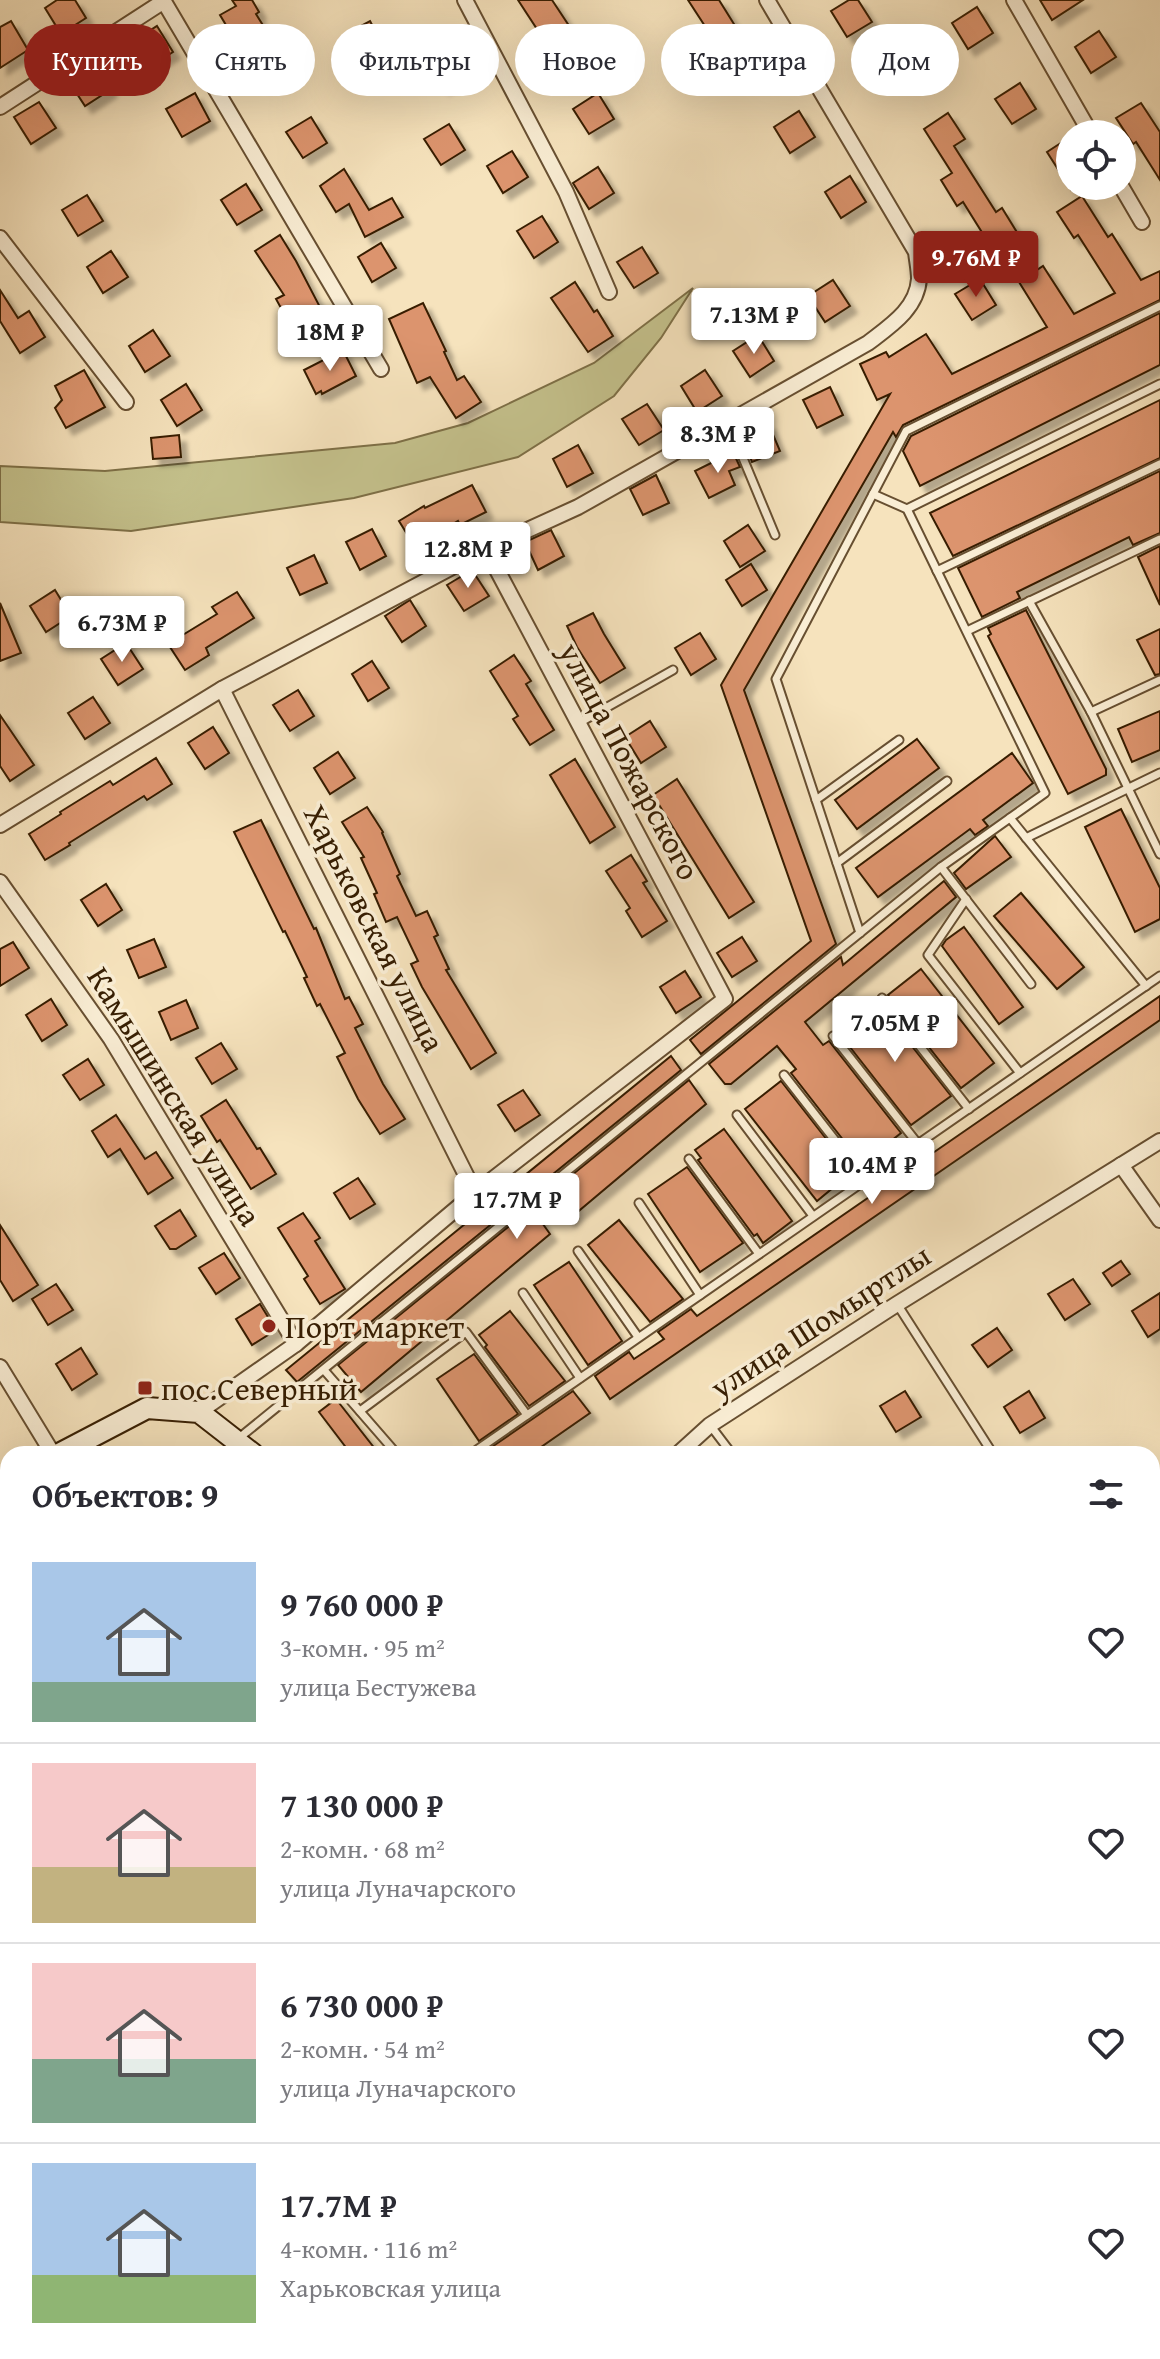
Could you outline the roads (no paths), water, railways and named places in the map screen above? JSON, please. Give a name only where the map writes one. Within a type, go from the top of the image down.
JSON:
[{"type":"street","points":[[465,0],[566,192],[609,292]]},
{"type":"street","points":[[0,825],[222,689],[486,549],[578,507],[868,343],[900,318],[914,298],[919,280],[916,252],[767,0]]},
{"type":"street","points":[[1014,0],[1083,120]]},
{"type":"street","points":[[0,107],[164,1],[381,369]]},
{"type":"street","points":[[1129,200],[1142,222]]},
{"type":"street","points":[[0,238],[126,402]]},
{"type":"street","name":"улица Пожарского","points":[[475,1193],[725,999],[486,549]]},
{"type":"street","name":"Харьковская улица","points":[[222,689],[475,1193]]},
{"type":"street","name":"Камышинская улица","points":[[0,882],[111,1039],[296,1344]]},
{"type":"street","name":"улица Шомыртлы","points":[[687,1446],[710,1425],[897,1304],[1160,1141]]},
{"type":"street","points":[[1121,1165],[1160,1220]]},
{"type":"street","points":[[199,1412],[296,1344],[475,1193]]},
{"type":"street","points":[[0,1367],[48,1446]]},
{"type":"street","points":[[74,1446],[147,1408],[199,1412],[243,1446]]},
{"type":"lane","points":[[860,933],[776,679],[906,431],[1160,306]]},
{"type":"lane","points":[[907,509],[1160,384]]},
{"type":"lane","points":[[727,422],[775,535]]},
{"type":"lane","points":[[937,571],[1160,464]]},
{"type":"lane","points":[[236,1440],[941,867],[1045,793],[907,509],[873,494]]},
{"type":"lane","points":[[967,631],[1160,539]]},
{"type":"lane","points":[[1029,601],[1091,712],[1160,854]]},
{"type":"lane","points":[[579,723],[673,670]]},
{"type":"lane","points":[[1091,712],[1160,680]]},
{"type":"lane","points":[[816,800],[899,740]]},
{"type":"lane","points":[[1026,838],[1160,773]]},
{"type":"lane","points":[[837,863],[947,781]]},
{"type":"lane","points":[[1010,818],[1146,986]]},
{"type":"lane","points":[[941,867],[1031,984]]},
{"type":"lane","points":[[966,899],[928,955],[1020,1073]]},
{"type":"lane","points":[[482,1446],[1160,976]]},
{"type":"lane","points":[[882,998],[969,1109]]},
{"type":"lane","points":[[833,1036],[918,1144]]},
{"type":"lane","points":[[784,1075],[866,1180]]},
{"type":"lane","points":[[737,1115],[813,1216]]},
{"type":"lane","points":[[689,1159],[759,1254]]},
{"type":"lane","points":[[639,1203],[700,1295]]},
{"type":"lane","points":[[578,1251],[638,1337]]},
{"type":"lane","points":[[523,1293],[580,1378]]},
{"type":"lane","points":[[897,1304],[988,1446]]},
{"type":"lane","points":[[360,1411],[466,1332],[527,1415]]},
{"type":"lane","points":[[324,1370],[390,1446]]},
{"type":"lane","points":[[710,1425],[726,1446]]},
{"type":"place","name":"Порт маркет","points":[[269,1326]]},
{"type":"place","name":"пос.Северный","points":[[145,1388]]}]
